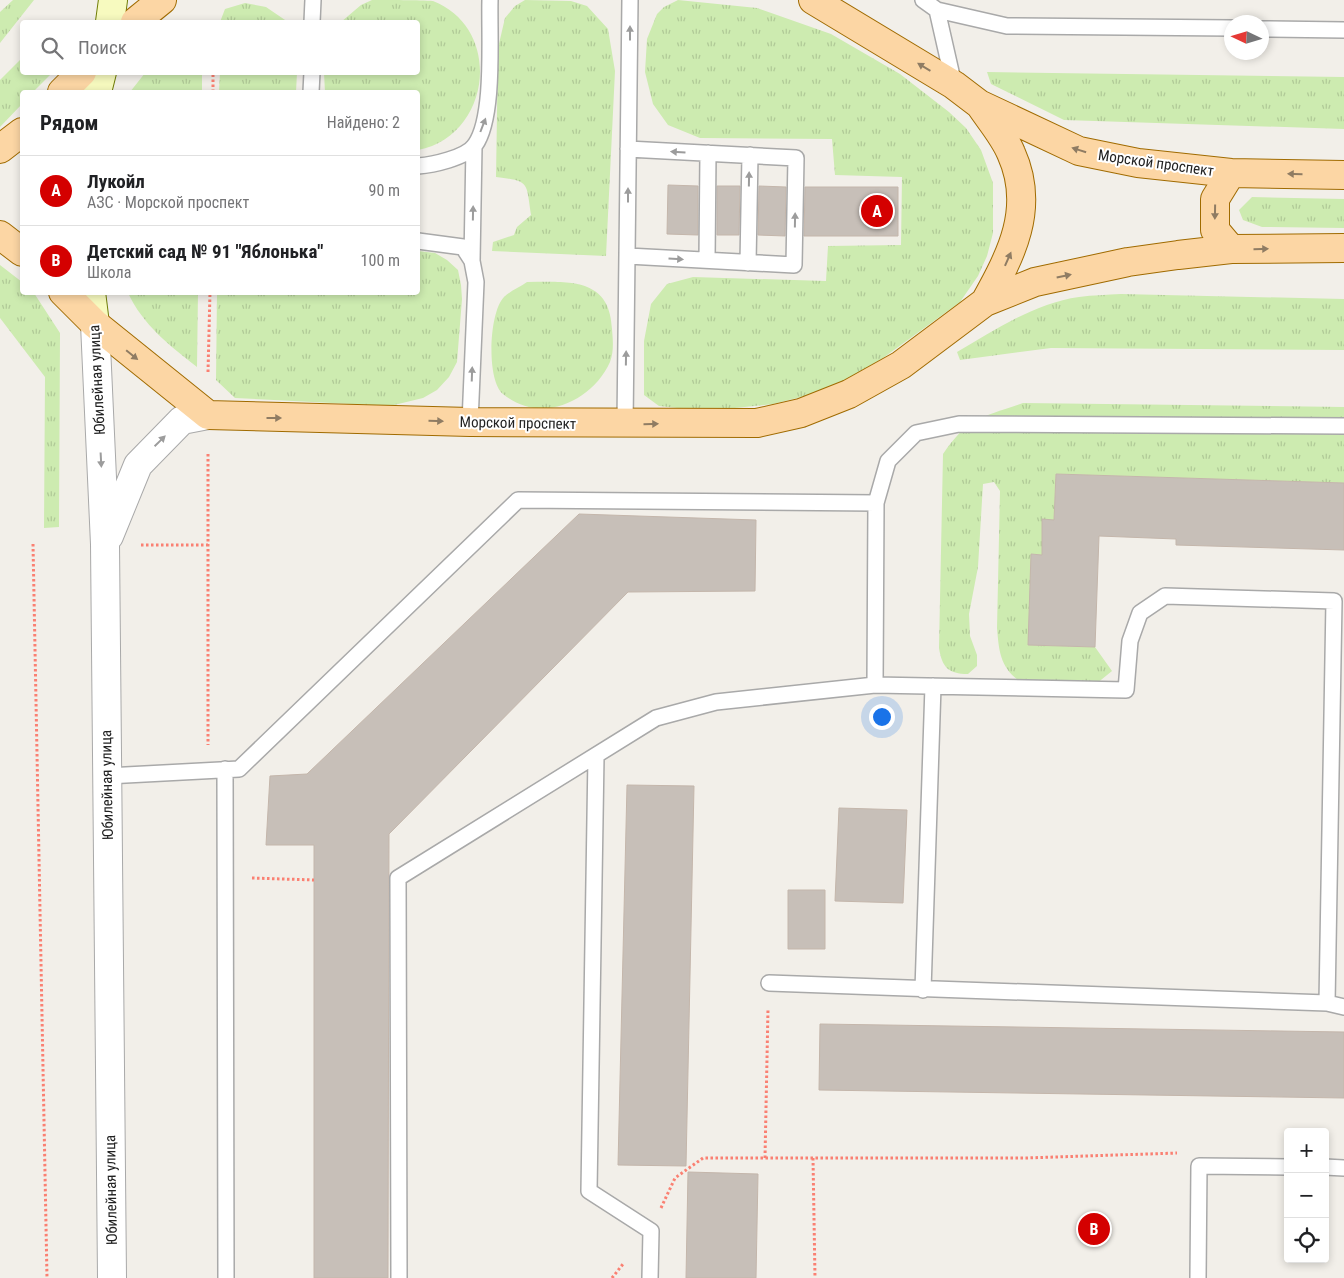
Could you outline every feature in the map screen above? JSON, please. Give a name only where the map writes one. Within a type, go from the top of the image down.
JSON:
[{"type":"main road","points":[[110,20],[113,0]]},
{"type":"main road","points":[[137,20],[162,0]]},
{"type":"main road","name":"Морской проспект","points":[[813,0],[954,85],[979,104],[1079,151],[1138,163],[1231,173],[1344,175]]},
{"type":"main road","points":[[64,90],[79,75]]},
{"type":"main road","points":[[98,90],[101,75]]},
{"type":"main road","name":"Морской проспект","points":[[979,104],[1011,153],[1018,176],[1021,217],[1017,236],[1007,262],[985,302]]},
{"type":"main road","points":[[0,149],[20,134]]},
{"type":"main road","points":[[1231,173],[1215,199],[1215,230],[1231,249]]},
{"type":"main road","points":[[0,235],[20,250]]},
{"type":"main road","name":"Морской проспект","points":[[208,415],[470,422],[757,423],[801,413],[849,394],[902,365],[985,302],[1035,282],[1119,264],[1231,249],[1344,248]]},
{"type":"main road","points":[[66,295],[95,324],[208,415]]},
{"type":"main road","name":"Юбилейная улица","points":[[91,295],[95,324]]},
{"type":"street","name":"Юбилейная улица","points":[[95,324],[105,544],[112,1278]]},
{"type":"street","points":[[105,544],[138,465],[182,420],[208,415]]},
{"type":"lane","points":[[312,20],[313,0]]},
{"type":"lane","points":[[470,422],[476,282],[472,261],[474,146],[487,113],[490,0]]},
{"type":"lane","points":[[625,424],[630,0]]},
{"type":"lane","points":[[923,0],[937,10],[1007,26],[1224,28]]},
{"type":"lane","points":[[937,10],[954,85]]},
{"type":"lane","points":[[1269,29],[1344,30]]},
{"type":"lane","points":[[312,75],[312,90]]},
{"type":"lane","points":[[420,166],[434,165],[474,146]]},
{"type":"lane","points":[[628,149],[796,158],[794,265],[628,256]]},
{"type":"lane","points":[[707,260],[708,153]]},
{"type":"lane","points":[[748,263],[750,155]]},
{"type":"lane","points":[[420,241],[463,248],[472,261]]},
{"type":"lane","points":[[875,684],[876,503],[888,461],[916,433],[959,424],[1344,426]]},
{"type":"lane","points":[[107,776],[239,769],[518,500],[876,503]]},
{"type":"lane","points":[[399,1278],[398,878],[656,718],[716,702],[875,684],[1126,690],[1130,642],[1140,613],[1165,596],[1334,600],[1327,1003]]},
{"type":"lane","points":[[923,990],[933,686]]},
{"type":"lane","points":[[596,756],[590,1191],[651,1231],[650,1278]]},
{"type":"lane","points":[[225,770],[226,1278]]},
{"type":"lane","points":[[769,983],[1327,1003],[1344,1007]]},
{"type":"lane","points":[[1198,1278],[1199,1166],[1284,1167]]},
{"type":"lane","points":[[1329,1167],[1344,1168]]},
{"type":"path","points":[[212,90],[213,75]]},
{"type":"path","points":[[208,376],[210,295]]},
{"type":"path","points":[[33,544],[47,1278]]},
{"type":"path","points":[[136,545],[208,546]]},
{"type":"path","points":[[224,878],[314,880]]},
{"type":"path","points":[[764,1158],[769,983]]},
{"type":"path","points":[[612,1278],[651,1231],[675,1178],[704,1158],[1026,1158],[1184,1153]]},
{"type":"path","points":[[813,1158],[815,1278]]},
{"type":"green space","points":[[13,0],[34,0],[0,43],[0,12]]},
{"type":"green space","points":[[372,0],[433,1],[456,15],[471,34],[479,57],[480,81],[474,104],[461,125],[443,141],[420,149],[420,90],[325,90],[324,75],[420,75],[420,20],[343,20],[361,5]]},
{"type":"green space","points":[[525,0],[571,1],[587,6],[608,29],[615,71],[606,256],[492,251],[493,242],[514,235],[517,227],[531,215],[527,190],[524,185],[515,180],[496,177],[498,48],[505,18],[515,6]]},
{"type":"green space","points":[[678,0],[757,8],[831,34],[900,74],[949,112],[966,128],[981,150],[993,183],[993,233],[987,256],[978,276],[960,302],[883,358],[829,390],[773,404],[705,411],[659,406],[644,395],[644,341],[651,304],[667,284],[693,277],[826,281],[828,246],[901,245],[902,177],[835,175],[832,139],[700,138],[668,125],[653,104],[645,72],[647,39],[657,14],[664,7]]},
{"type":"green space","points":[[245,3],[266,7],[285,20],[221,20],[225,9]]},
{"type":"green space","points":[[20,60],[20,75],[50,75],[35,90],[20,90],[20,106],[0,127],[0,80]]},
{"type":"green space","points":[[987,72],[1344,77],[1344,129],[1064,120],[991,84]]},
{"type":"green space","points":[[143,75],[202,75],[202,90],[132,90]]},
{"type":"green space","points":[[220,75],[297,75],[296,90],[219,90]]},
{"type":"green space","points":[[1252,197],[1344,199],[1344,228],[1262,227],[1243,220],[1239,210]]},
{"type":"green space","points":[[420,251],[435,253],[447,260],[458,270],[462,299],[457,362],[449,377],[437,390],[423,398],[390,406],[235,398],[216,380],[217,295],[420,295]]},
{"type":"green space","points":[[0,265],[20,280],[20,295],[35,295],[60,333],[59,527],[44,528],[45,377],[0,318]]},
{"type":"green space","points":[[527,282],[571,283],[583,286],[595,291],[603,299],[609,312],[613,342],[610,362],[602,376],[591,388],[578,398],[564,405],[533,408],[517,403],[503,394],[494,375],[492,361],[493,331],[499,305],[506,295]]},
{"type":"green space","points":[[129,295],[198,295],[197,367],[167,343],[149,325]]},
{"type":"green space","points":[[1095,295],[1344,299],[1344,350],[1051,348],[960,360],[957,352],[1031,311],[1063,300]]},
{"type":"green space","points":[[1023,403],[1344,407],[1344,483],[1056,474],[1054,520],[1043,520],[1042,555],[1032,554],[1029,645],[1095,647],[1112,671],[1096,684],[1021,682],[1014,677],[1005,665],[1000,652],[997,628],[1000,491],[994,482],[983,484],[978,567],[969,614],[970,636],[977,655],[977,666],[968,674],[955,673],[944,665],[939,648],[943,454],[960,432],[969,425],[977,420]]},
{"type":"building","points":[[668,185],[698,186],[698,235],[667,234]]},
{"type":"building","points":[[717,186],[740,186],[739,235],[717,235]]},
{"type":"building","points":[[759,186],[786,187],[785,236],[758,235]]},
{"type":"building","points":[[805,187],[898,187],[898,236],[804,236]]},
{"type":"building","points":[[1056,474],[1344,483],[1344,550],[1176,545],[1176,539],[1099,536],[1095,647],[1028,645],[1031,554],[1042,555],[1042,519],[1054,520]]},
{"type":"building","points":[[579,514],[756,520],[755,591],[628,592],[389,834],[388,1278],[314,1278],[314,845],[266,845],[270,776],[307,774]]},
{"type":"building","points":[[627,785],[694,786],[686,1166],[618,1165]]},
{"type":"building","points":[[839,808],[907,810],[903,903],[835,901]]},
{"type":"building","points":[[788,890],[825,890],[825,949],[788,949]]},
{"type":"building","points":[[820,1024],[1344,1032],[1344,1098],[819,1090]]},
{"type":"building","points":[[688,1172],[758,1174],[756,1278],[686,1278]]},
{"type":"place","name":"Лукойл","points":[[877,211]]},
{"type":"place","name":"Детский сад № 91 \"Яблонька\"","points":[[1094,1229]]}]
